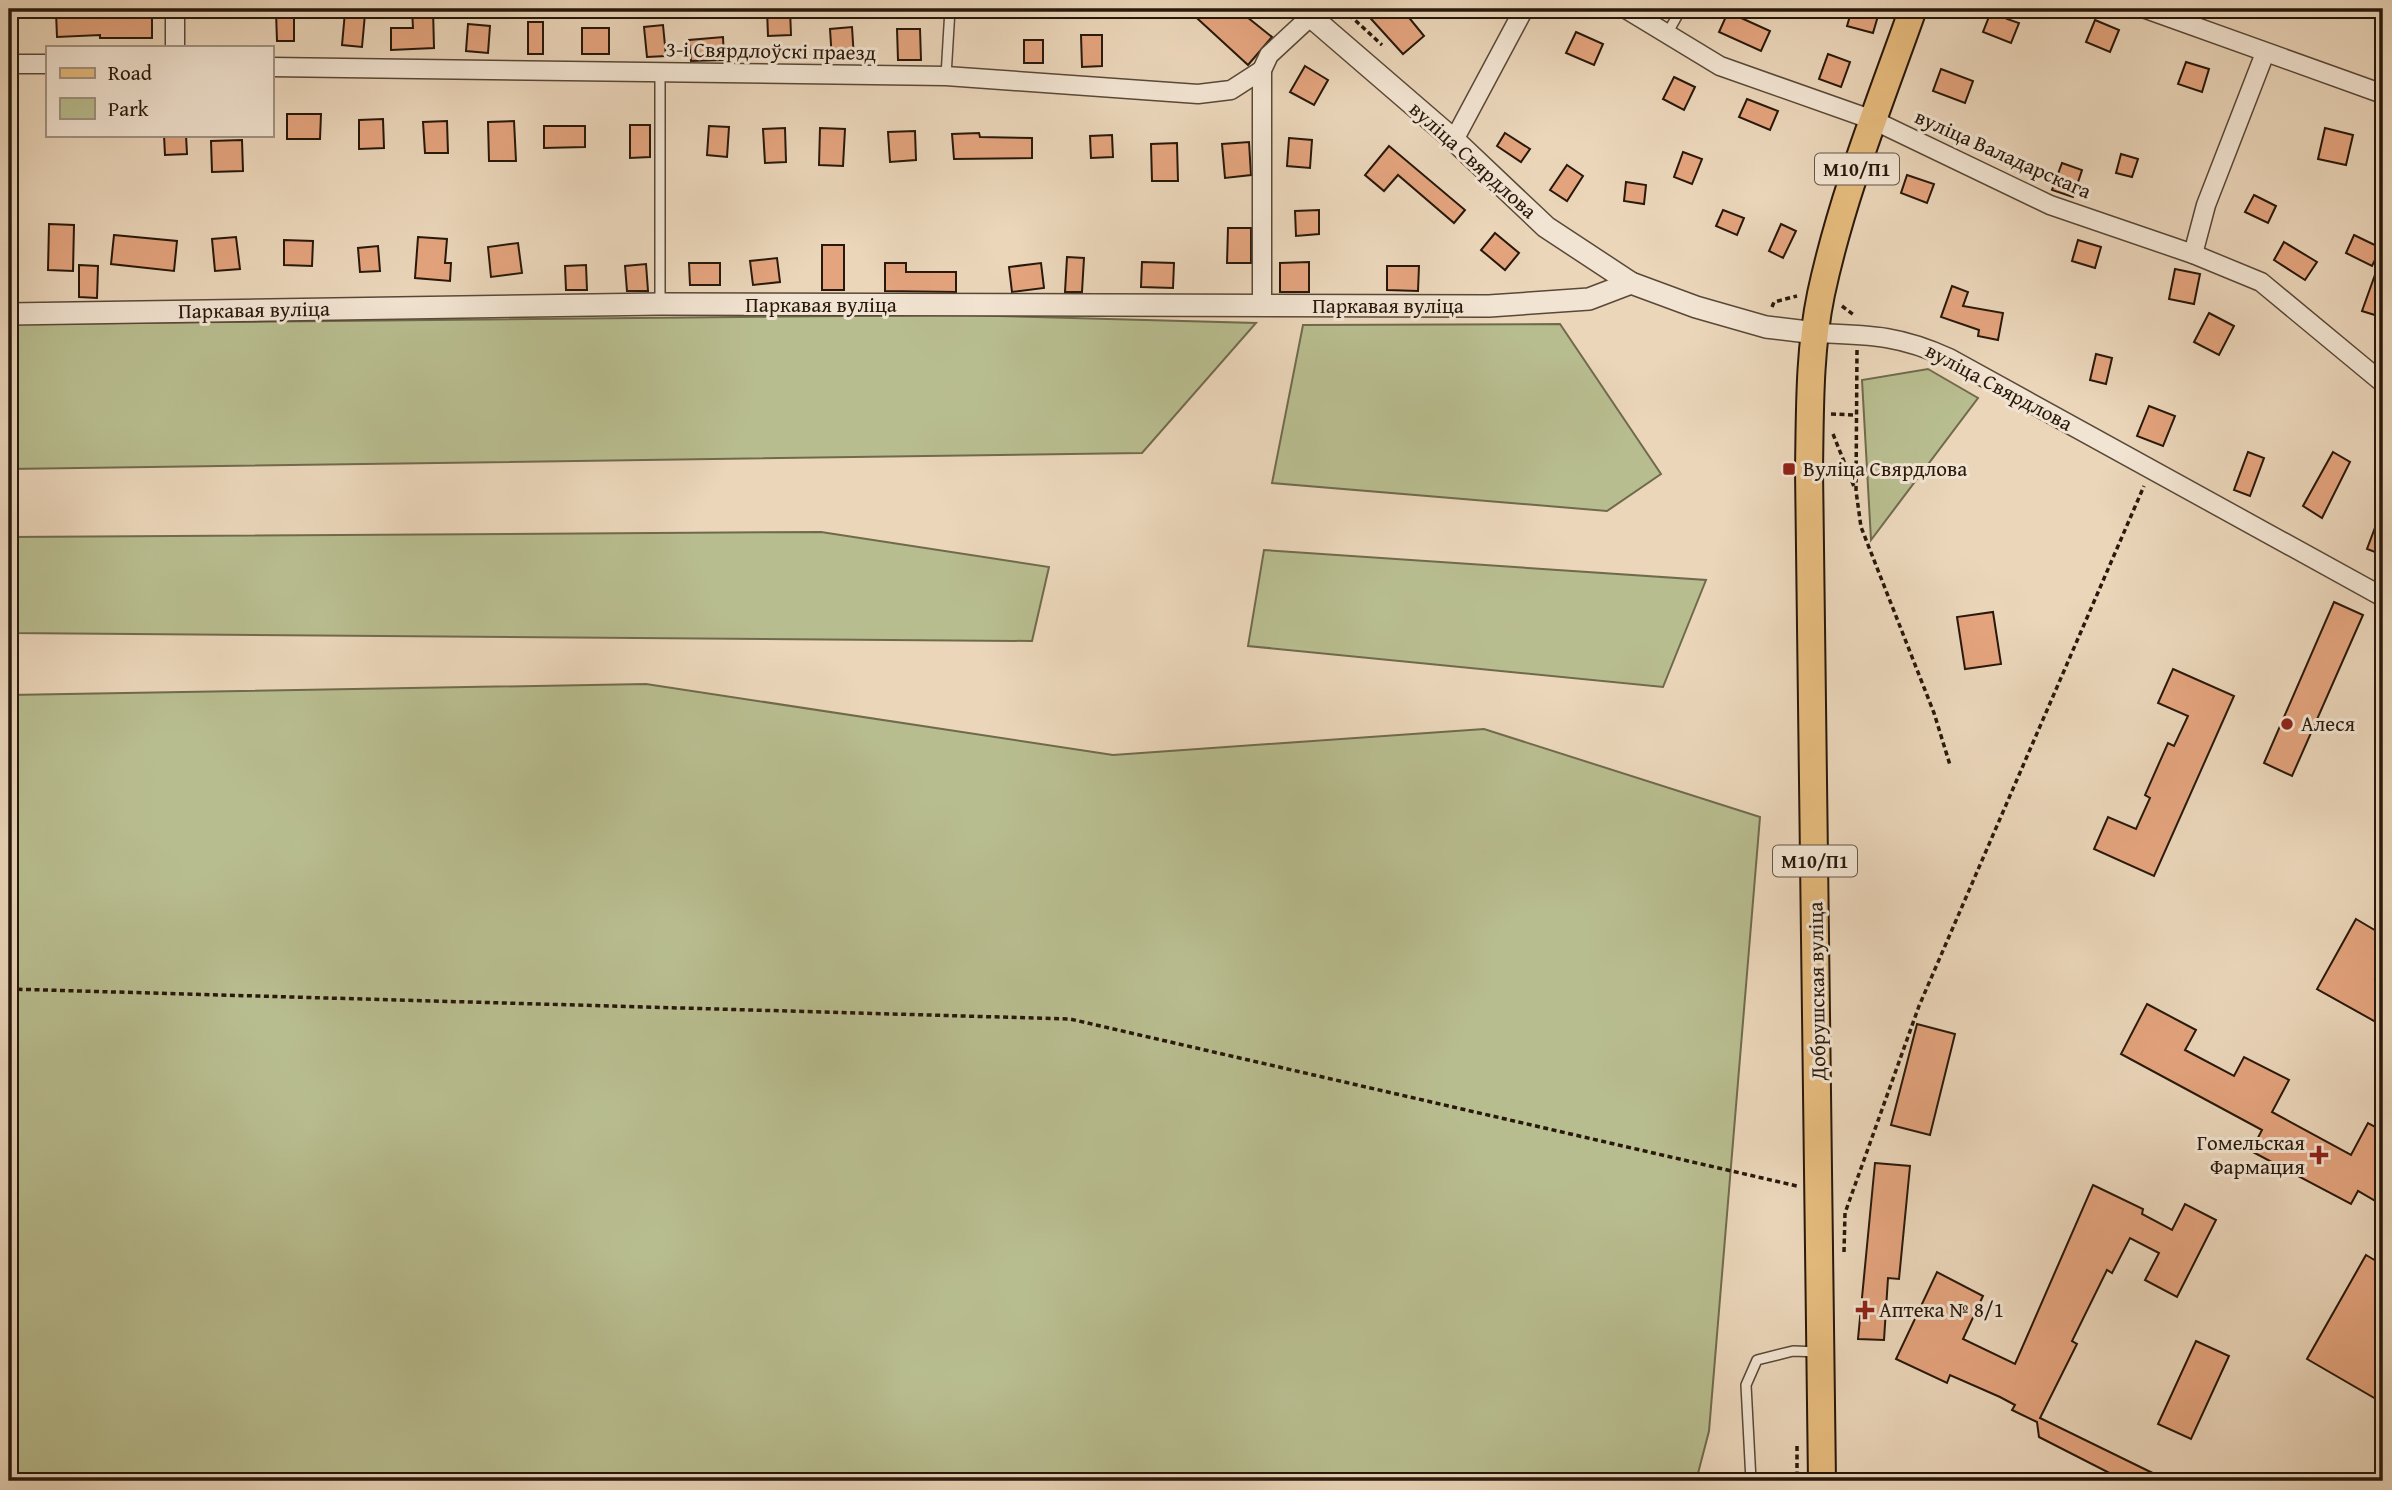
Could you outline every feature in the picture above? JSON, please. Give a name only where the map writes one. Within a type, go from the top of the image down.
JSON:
[{"type":"main road","name":"М10/П1","points":[[1816,332],[1821,296],[1839,223],[1913,9]]},
{"type":"main road","name":"Добрушская вуліца","points":[[1816,332],[1809,470],[1822,1481]]},
{"type":"street","points":[[175,9],[175,46]]},
{"type":"street","points":[[1454,140],[1524,9]]},
{"type":"street","name":"вуліца Валадарскага","points":[[1626,9],[1720,66],[1873,120],[2050,205],[2193,254],[2261,282],[2383,383]]},
{"type":"street","points":[[2146,9],[2180,15],[2265,53],[2383,93]]},
{"type":"street","points":[[1262,306],[1262,70],[1269,55],[1306,13]]},
{"type":"street","name":"вуліца Свярдлова","points":[[1306,13],[1454,140],[1546,226],[1630,283],[1696,307],[1766,327],[1857,334],[1914,342],[1950,358],[2383,597]]},
{"type":"street","points":[[2193,254],[2206,205],[2265,53]]},
{"type":"street","points":[[9,64],[46,64]]},
{"type":"street","name":"3-і Свярдлоўскі праезд","points":[[273,67],[946,76],[1198,94],[1231,90],[1262,70]]},
{"type":"street","name":"Паркавая вуліца","points":[[9,314],[660,304],[1489,306],[1589,299],[1630,283]]},
{"type":"lane","points":[[946,76],[950,9]]},
{"type":"lane","points":[[1667,34],[1681,9]]},
{"type":"lane","points":[[660,72],[660,304]]},
{"type":"lane","points":[[1751,1481],[1746,1385],[1757,1360],[1793,1351],[1821,1352]]},
{"type":"path","points":[[1343,9],[1382,45]]},
{"type":"path","points":[[1840,300],[1849,314],[1857,316],[1856,491],[1861,527],[1934,713],[1950,765]]},
{"type":"path","points":[[1824,414],[1856,415]]},
{"type":"path","points":[[1830,427],[1856,491]]},
{"type":"path","points":[[1843,1260],[1845,1213],[1919,1006],[2151,469]]},
{"type":"path","points":[[9,989],[1070,1019],[1820,1191]]},
{"type":"path","points":[[1797,1446],[1797,1481]]},
{"type":"green space","points":[[960,315],[1256,323],[1142,453],[9,469],[9,324]]},
{"type":"green space","points":[[1560,324],[1661,474],[1607,511],[1272,483],[1303,325]]},
{"type":"green space","points":[[1928,369],[1978,398],[1871,540],[1862,380]]},
{"type":"green space","points":[[821,532],[1049,567],[1032,641],[9,633],[9,537]]},
{"type":"green space","points":[[1264,550],[1706,580],[1663,687],[1248,646]]},
{"type":"green space","points":[[646,684],[1113,755],[1484,729],[1760,817],[1709,1431],[1696,1481],[9,1481],[9,695]]},
{"type":"building","points":[[139,9],[139,13],[152,13],[152,38],[100,38],[100,35],[57,37],[56,12]]},
{"type":"building","points":[[412,9],[433,9],[434,48],[391,50],[391,28],[413,28]]},
{"type":"building","points":[[767,9],[790,9],[791,35],[768,36]]},
{"type":"building","points":[[1187,9],[1237,9],[1272,37],[1248,65]]},
{"type":"building","points":[[1362,9],[1402,9],[1424,36],[1403,54]]},
{"type":"building","points":[[1852,9],[1880,9],[1873,33],[1847,26]]},
{"type":"building","points":[[1992,9],[2011,9],[2007,19],[2019,23],[2011,43],[1983,32]]},
{"type":"building","points":[[276,12],[294,12],[294,41],[277,41]]},
{"type":"building","points":[[345,12],[365,14],[362,47],[342,45]]},
{"type":"building","points":[[1728,12],[1770,31],[1761,51],[1719,32]]},
{"type":"building","points":[[2095,20],[2119,30],[2110,52],[2086,42]]},
{"type":"building","points":[[528,22],[543,22],[543,54],[528,54]]},
{"type":"building","points":[[468,24],[490,26],[488,53],[466,51]]},
{"type":"building","points":[[663,25],[666,56],[647,57],[644,27]]},
{"type":"building","points":[[852,27],[854,59],[832,60],[830,29]]},
{"type":"building","points":[[582,28],[609,28],[609,54],[582,54]]},
{"type":"building","points":[[897,29],[920,29],[921,60],[898,60]]},
{"type":"building","points":[[1576,32],[1603,44],[1594,65],[1566,53]]},
{"type":"building","points":[[1081,35],[1102,35],[1102,66],[1082,67]]},
{"type":"building","points":[[723,37],[724,60],[691,61],[689,40]]},
{"type":"building","points":[[1024,40],[1043,40],[1043,63],[1024,63]]},
{"type":"building","points":[[1828,54],[1850,62],[1841,87],[1819,79]]},
{"type":"building","points":[[2186,62],[2209,69],[2202,92],[2178,84]]},
{"type":"building","points":[[1305,66],[1328,80],[1314,105],[1290,92]]},
{"type":"building","points":[[1941,69],[1973,81],[1965,103],[1933,91]]},
{"type":"building","points":[[1674,77],[1695,87],[1684,110],[1663,99]]},
{"type":"building","points":[[1747,99],[1778,111],[1770,130],[1739,117]]},
{"type":"building","points":[[287,114],[321,114],[320,139],[287,139]]},
{"type":"building","points":[[383,119],[384,148],[359,149],[359,120]]},
{"type":"building","points":[[447,121],[448,153],[425,153],[423,122]]},
{"type":"building","points":[[514,121],[516,161],[489,161],[488,122]]},
{"type":"building","points":[[630,125],[650,125],[650,157],[630,158]]},
{"type":"building","points":[[544,126],[585,126],[585,147],[544,148]]},
{"type":"building","points":[[709,126],[729,127],[727,157],[707,155]]},
{"type":"building","points":[[785,128],[786,162],[765,163],[763,129]]},
{"type":"building","points":[[820,128],[845,129],[843,166],[819,165]]},
{"type":"building","points":[[2325,128],[2353,135],[2346,165],[2318,159]]},
{"type":"building","points":[[915,131],[916,160],[890,162],[888,132]]},
{"type":"building","points":[[979,133],[980,137],[1032,138],[1032,158],[954,159],[952,134]]},
{"type":"building","points":[[1505,133],[1530,149],[1521,162],[1497,146]]},
{"type":"building","points":[[1112,135],[1113,157],[1091,158],[1090,136]]},
{"type":"building","points":[[164,136],[186,136],[187,154],[165,155]]},
{"type":"building","points":[[1289,138],[1312,140],[1310,168],[1287,166]]},
{"type":"building","points":[[242,140],[243,171],[212,172],[211,141]]},
{"type":"building","points":[[1249,142],[1251,175],[1225,178],[1222,144]]},
{"type":"building","points":[[1177,143],[1178,181],[1152,181],[1151,144]]},
{"type":"building","points":[[1389,146],[1465,210],[1454,223],[1398,175],[1384,191],[1365,175]]},
{"type":"building","points":[[1683,152],[1702,159],[1692,184],[1674,177]]},
{"type":"building","points":[[2121,154],[2138,159],[2132,177],[2116,173]]},
{"type":"building","points":[[2062,163],[2082,170],[2073,197],[2052,190]]},
{"type":"building","points":[[1567,165],[1583,176],[1567,201],[1550,190]]},
{"type":"building","points":[[1907,175],[1934,184],[1927,203],[1901,193]]},
{"type":"building","points":[[1626,182],[1646,185],[1644,204],[1624,201]]},
{"type":"building","points":[[2254,195],[2276,206],[2268,223],[2245,212]]},
{"type":"building","points":[[1319,210],[1319,234],[1296,236],[1295,211]]},
{"type":"building","points":[[1723,210],[1744,218],[1737,235],[1716,226]]},
{"type":"building","points":[[49,224],[74,225],[73,271],[48,270]]},
{"type":"building","points":[[1781,224],[1796,231],[1783,258],[1769,251]]},
{"type":"building","points":[[1228,228],[1251,228],[1251,263],[1227,263]]},
{"type":"building","points":[[1495,233],[1519,253],[1505,270],[1481,250]]},
{"type":"building","points":[[114,235],[177,241],[174,271],[111,264]]},
{"type":"building","points":[[2354,235],[2381,248],[2372,266],[2346,253]]},
{"type":"building","points":[[236,237],[240,269],[215,271],[212,239]]},
{"type":"building","points":[[418,237],[447,239],[445,263],[451,263],[450,281],[415,278]]},
{"type":"building","points":[[284,240],[313,241],[312,266],[284,265]]},
{"type":"building","points":[[2078,240],[2101,247],[2095,268],[2072,261]]},
{"type":"building","points":[[2284,242],[2317,262],[2305,280],[2274,260]]},
{"type":"building","points":[[518,243],[522,273],[491,277],[488,247]]},
{"type":"building","points":[[822,245],[844,245],[844,290],[822,290]]},
{"type":"building","points":[[378,246],[380,271],[360,272],[358,248]]},
{"type":"building","points":[[1067,257],[1084,258],[1082,292],[1065,292]]},
{"type":"building","points":[[777,258],[780,282],[753,285],[750,261]]},
{"type":"building","points":[[2381,258],[2383,303],[2378,316],[2362,311]]},
{"type":"building","points":[[1142,262],[1174,263],[1173,288],[1141,287]]},
{"type":"building","points":[[1309,262],[1309,292],[1280,292],[1280,263]]},
{"type":"building","points":[[689,263],[720,263],[720,285],[690,285]]},
{"type":"building","points":[[885,263],[906,263],[906,272],[956,272],[956,292],[885,291]]},
{"type":"building","points":[[1041,263],[1044,288],[1012,292],[1009,267]]},
{"type":"building","points":[[646,264],[648,291],[627,291],[625,266]]},
{"type":"building","points":[[79,265],[98,266],[97,298],[79,297]]},
{"type":"building","points":[[586,265],[587,290],[566,290],[565,266]]},
{"type":"building","points":[[1387,266],[1419,266],[1418,291],[1387,290]]},
{"type":"building","points":[[2175,269],[2200,274],[2194,304],[2169,299]]},
{"type":"building","points":[[1952,286],[1968,292],[1963,306],[2003,313],[1998,340],[1978,336],[1979,330],[1941,317]]},
{"type":"building","points":[[2209,313],[2234,326],[2219,355],[2194,342]]},
{"type":"building","points":[[2096,354],[2112,358],[2106,384],[2090,380]]},
{"type":"building","points":[[2149,406],[2175,416],[2163,446],[2137,436]]},
{"type":"building","points":[[2248,452],[2264,458],[2250,496],[2234,490]]},
{"type":"building","points":[[2333,452],[2350,462],[2322,518],[2303,506]]},
{"type":"building","points":[[2383,509],[2383,555],[2367,549]]},
{"type":"building","points":[[2334,602],[2363,615],[2292,776],[2264,763]]},
{"type":"building","points":[[1993,612],[2001,664],[1965,669],[1957,617]]},
{"type":"building","points":[[2173,669],[2234,696],[2154,876],[2094,849],[2108,817],[2136,829],[2150,798],[2145,795],[2168,743],[2174,746],[2188,716],[2158,703]]},
{"type":"building","points":[[2356,919],[2383,935],[2383,963],[2375,979],[2383,984],[2383,1026],[2317,989]]},
{"type":"building","points":[[2147,1004],[2196,1030],[2185,1050],[2234,1076],[2244,1057],[2289,1080],[2272,1112],[2351,1155],[2368,1123],[2383,1131],[2383,1194],[2379,1203],[2358,1191],[2351,1204],[2251,1151],[2262,1130],[2121,1054]]},
{"type":"building","points":[[1917,1024],[1955,1034],[1930,1135],[1891,1125]]},
{"type":"building","points":[[1875,1163],[1910,1166],[1899,1279],[1888,1278],[1884,1340],[1858,1339]]},
{"type":"building","points":[[2093,1185],[2143,1209],[2142,1214],[2172,1230],[2185,1204],[2216,1220],[2177,1297],[2145,1280],[2159,1253],[2130,1238],[2112,1273],[2107,1270],[2072,1341],[2077,1344],[2040,1418],[2169,1481],[2125,1481],[2039,1437],[2037,1422],[2012,1410],[2015,1405],[2000,1397],[1950,1375],[1947,1383],[1896,1359],[1937,1272],[1983,1296],[1963,1339],[2015,1364]]},
{"type":"building","points":[[2366,1255],[2383,1265],[2383,1403],[2307,1359]]},
{"type":"building","points":[[2196,1341],[2229,1356],[2191,1439],[2158,1424]]},
{"type":"place","name":"Вуліца Свярдлова","points":[[1789,469]]},
{"type":"place","name":"Алеся","points":[[2287,724]]},
{"type":"place","name":"Гомельская Фармация","points":[[2319,1155]]},
{"type":"place","name":"Аптека № 8/1","points":[[1865,1310]]}]
